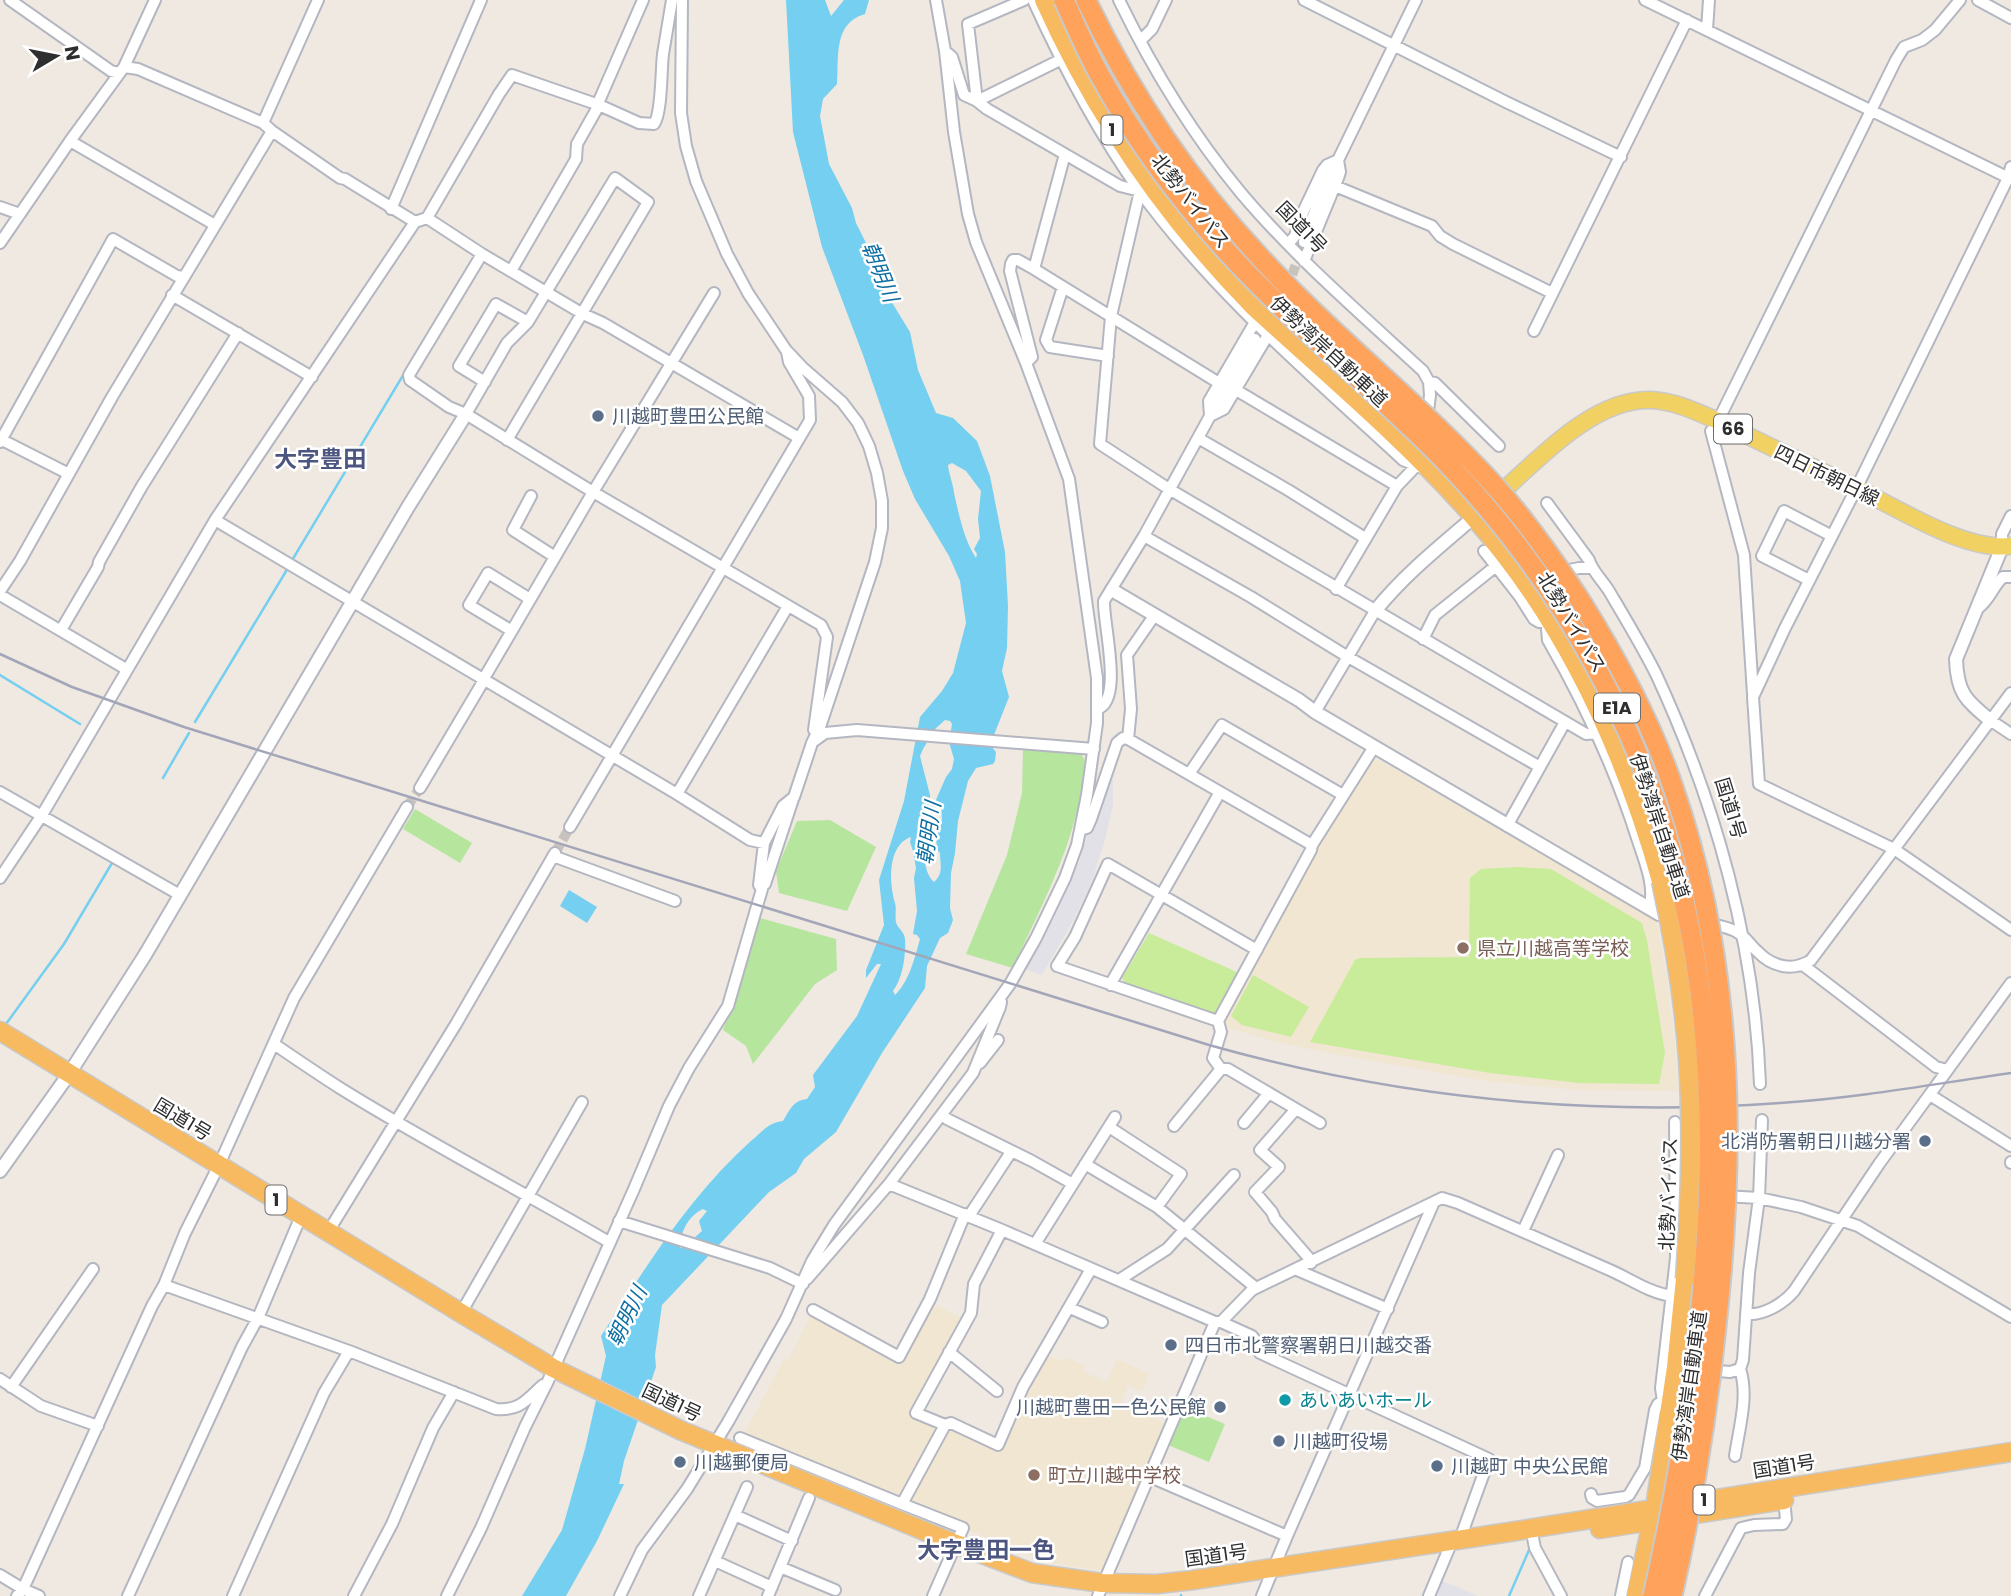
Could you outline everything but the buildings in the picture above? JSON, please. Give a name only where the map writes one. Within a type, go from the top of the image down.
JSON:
[{"type":"highway","name":"北勢バイパス","points":[[1044,0],[1096,104],[1174,217],[1253,306],[1474,517],[1523,580],[1542,620],[1570,654],[1615,747],[1635,797],[1661,881],[1678,972],[1688,1060],[1691,1157],[1685,1279],[1676,1367],[1667,1403],[1655,1516],[1636,1596]]},
{"type":"highway","name":"伊勢湾岸自動車道","points":[[1064,0],[1099,74],[1120,110],[1206,227],[1271,297],[1442,458],[1518,546],[1556,600],[1604,682],[1633,742],[1653,794],[1678,876],[1695,955],[1702,1011],[1709,1119],[1706,1231],[1695,1354],[1675,1487],[1653,1596]]},
{"type":"highway","name":"伊勢湾岸自動車道","points":[[1086,0],[1139,101],[1189,174],[1222,215],[1260,258],[1456,445],[1533,533],[1598,629],[1651,731],[1673,785],[1690,841],[1715,952],[1723,1021],[1729,1118],[1725,1233],[1714,1351],[1693,1489],[1672,1596]]},
{"type":"highway","name":"国道1号","points":[[0,1031],[461,1313],[557,1375],[713,1445],[956,1544],[1032,1573],[1100,1590],[1784,1500],[1922,1478],[2011,1459]]},
{"type":"highway","name":"国道1号","points":[[1455,1542],[1534,1538],[1619,1527],[1655,1516],[2011,1452]]},
{"type":"highway","name":"北勢バイパス","points":[[1655,1516],[1672,1596]]},
{"type":"highway","points":[[1619,1527],[1639,1538],[1645,1555]]},
{"type":"main road","name":"四日市朝日線","points":[[1474,517],[1576,428],[1605,410],[1639,400],[1661,401],[1690,409],[1714,426],[1856,488],[1934,527],[1972,543],[2006,547]]},
{"type":"street","points":[[10,0],[110,71],[138,69],[267,127],[340,178],[415,222]]},
{"type":"street","points":[[0,243],[122,70],[155,0]]},
{"type":"street","points":[[126,668],[0,593],[215,225],[267,127],[317,0]]},
{"type":"street","points":[[391,209],[481,0]]},
{"type":"street","points":[[511,271],[576,159],[577,144],[599,105],[643,0]]},
{"type":"street","points":[[0,878],[42,815],[215,520],[415,222],[427,218],[512,75],[599,105],[639,123],[654,124],[657,120],[672,0]]},
{"type":"street","points":[[447,1596],[481,1528],[525,1427],[557,1375],[609,1242],[669,1106],[728,1006],[762,889],[875,562],[882,528],[882,501],[877,473],[869,446],[858,423],[842,402],[786,350],[748,293],[727,254],[696,181],[686,146],[681,113],[682,0]]},
{"type":"street","points":[[620,1596],[642,1550],[687,1489],[786,1319],[816,1254],[841,1214],[1021,965],[1074,857],[1081,829],[1094,749],[1097,678],[1069,479],[1026,363],[976,242],[968,214],[936,0]]},
{"type":"street","points":[[977,101],[968,24],[1024,0]]},
{"type":"street","points":[[1033,0],[1060,60],[1115,154],[1140,191],[1207,272],[1255,322],[1402,460],[1423,466]]},
{"type":"street","name":"国道1号","points":[[1119,0],[1178,104],[1241,192],[1304,261],[1499,446]]},
{"type":"street","points":[[1140,41],[1152,29],[1166,0]]},
{"type":"street","points":[[1304,0],[1621,157]]},
{"type":"street","points":[[1304,242],[1313,213],[1416,0]]},
{"type":"street","points":[[1645,0],[2010,175],[1753,697]]},
{"type":"street","points":[[1707,30],[1709,0]]},
{"type":"street","points":[[1960,0],[1935,30],[1922,40],[1904,47],[1870,110],[1714,426],[1744,555],[1759,784],[1894,849],[2011,930]]},
{"type":"street","points":[[1978,0],[2011,18]]},
{"type":"street","points":[[1534,331],[1687,20]]},
{"type":"street","points":[[945,51],[952,57],[964,95],[1120,186],[1140,191]]},
{"type":"street","points":[[977,101],[1060,60]]},
{"type":"street","points":[[70,141],[215,225]]},
{"type":"street","points":[[1034,269],[1065,154]]},
{"type":"street","points":[[1288,244],[1295,236],[1323,170],[1338,160]]},
{"type":"street","points":[[1304,261],[1340,172],[1338,160]]},
{"type":"street","points":[[0,1171],[69,1074],[145,955],[507,343],[528,322],[615,178],[648,201],[507,440]]},
{"type":"street","points":[[1335,186],[1432,226],[1440,236],[1552,293]]},
{"type":"street","points":[[1140,191],[1111,316],[1100,444],[1169,489],[1336,589],[1586,734],[1597,733]]},
{"type":"street","points":[[0,207],[20,214]]},
{"type":"street","points":[[427,218],[583,314],[603,323],[800,438]]},
{"type":"street","points":[[69,474],[0,440],[113,239],[183,277]]},
{"type":"street","points":[[482,254],[409,375],[410,380],[449,407],[466,414],[593,492],[821,625],[827,637],[812,743]]},
{"type":"street","points":[[1026,363],[1032,357],[1010,271],[1013,261],[1018,260],[1219,383]]},
{"type":"street","points":[[1063,287],[1046,340],[1050,347],[1108,356]]},
{"type":"street","points":[[420,788],[593,492],[714,293]]},
{"type":"street","points":[[172,295],[312,377]]},
{"type":"street","points":[[485,382],[459,366],[496,304],[528,322]]},
{"type":"street","points":[[1210,416],[1209,401],[1255,322]]},
{"type":"street","points":[[61,630],[142,486],[238,333]]},
{"type":"street","points":[[1210,416],[1224,409],[1268,334]]},
{"type":"street","points":[[1097,709],[1104,707],[1109,701],[1111,659],[1104,601],[1144,536],[1255,339]]},
{"type":"street","points":[[570,827],[810,420],[809,396],[789,362],[786,350]]},
{"type":"street","points":[[1336,589],[1396,486],[1423,466],[1429,382]]},
{"type":"street","points":[[1236,390],[1396,486]]},
{"type":"street","points":[[1198,438],[1365,538]]},
{"type":"street","points":[[531,496],[513,530],[555,557]]},
{"type":"street","name":"国道1号","points":[[1546,503],[1605,585],[1655,671],[1682,733],[1714,821],[1729,877],[1757,1017],[1760,1084]]},
{"type":"street","points":[[1810,580],[1762,556],[1784,512],[1832,536]]},
{"type":"street","points":[[2011,516],[2002,534],[2006,547],[1956,659],[1957,679],[1962,695],[1990,720],[2011,734]]},
{"type":"street","points":[[1315,712],[1375,611],[1413,568],[1474,517]]},
{"type":"street","points":[[215,520],[612,755],[750,840],[764,843]]},
{"type":"street","points":[[1144,536],[1540,767]]},
{"type":"street","points":[[1484,551],[1542,620],[1547,629],[1548,640]]},
{"type":"street","points":[[1423,639],[1435,615],[1496,566]]},
{"type":"street","points":[[1523,580],[1591,568]]},
{"type":"street","points":[[512,631],[469,605],[488,573],[530,599]]},
{"type":"street","points":[[1976,610],[1988,601],[2003,577],[2011,577]]},
{"type":"street","points":[[1112,590],[1653,912],[1741,934],[1755,950],[1774,964],[1794,967],[1803,965],[1816,954],[2011,693]]},
{"type":"street","points":[[677,794],[788,606]]},
{"type":"street","points":[[1128,739],[1131,709],[1127,655],[1154,616]]},
{"type":"street","points":[[1542,620],[1548,640],[1597,733],[1630,815],[1652,893],[1653,912]]},
{"type":"street","points":[[1507,826],[1565,722]]},
{"type":"street","points":[[1189,774],[1222,725],[1343,795]]},
{"type":"street","points":[[812,743],[825,733],[834,731],[878,731],[1094,749]]},
{"type":"street","points":[[1081,829],[1087,828],[1118,743],[1123,738],[1312,845]]},
{"type":"street","points":[[1221,1069],[1213,1058],[1221,1032],[1218,1021],[1312,845],[1374,747]]},
{"type":"street","points":[[0,792],[180,895]]},
{"type":"street","points":[[1110,985],[1220,792]]},
{"type":"street","points":[[762,889],[759,885],[764,843],[783,806],[794,797]]},
{"type":"street","points":[[20,1593],[294,998],[407,807]]},
{"type":"street","points":[[328,1232],[456,1024],[554,854],[675,901]]},
{"type":"street","points":[[1218,1021],[1058,966],[1076,937],[1108,864],[1257,950]]},
{"type":"street","points":[[1803,965],[1936,1067],[1947,1070]]},
{"type":"street","points":[[1745,1314],[1752,1315],[1789,1297],[1879,1164],[2011,983]]},
{"type":"street","points":[[972,1073],[1000,1007],[1001,996]]},
{"type":"street","points":[[803,1283],[889,1184],[998,1040]]},
{"type":"street","points":[[274,1044],[342,1089],[609,1242]]},
{"type":"street","points":[[1221,1069],[1228,1069],[1320,1123]]},
{"type":"street","points":[[1174,1126],[1221,1069]]},
{"type":"street","points":[[1244,1123],[1269,1093]]},
{"type":"street","points":[[1930,1095],[2011,1146]]},
{"type":"street","points":[[461,1313],[582,1102]]},
{"type":"street","points":[[1296,1109],[1260,1150],[1279,1167],[1255,1192],[1311,1263]]},
{"type":"street","points":[[942,1114],[1073,1184]]},
{"type":"street","name":"国道1号","points":[[1735,1456],[1744,1392],[1740,1369],[1759,1198],[1762,1120]]},
{"type":"street","points":[[1035,1244],[1112,1122],[1181,1174],[1157,1207]]},
{"type":"street","name":"1","points":[[1667,1403],[1661,1388],[1676,1258],[1675,1122]]},
{"type":"street","points":[[813,1310],[900,1357],[930,1299],[967,1215],[1011,1152]]},
{"type":"street","points":[[1523,1231],[1558,1155]]},
{"type":"street","points":[[1085,1164],[1157,1207],[1256,1288]]},
{"type":"street","points":[[1119,1280],[1167,1249],[1234,1175]]},
{"type":"street","points":[[889,1184],[1252,1336],[1264,1354],[1489,1459],[1455,1542],[1429,1596]]},
{"type":"street","points":[[1676,1195],[1759,1198],[1801,1207],[1858,1226],[2011,1317]]},
{"type":"street","points":[[1100,1590],[1218,1322],[1256,1288],[1442,1198],[1523,1231],[1659,1293],[1672,1296]]},
{"type":"street","points":[[1262,1596],[1434,1202]]},
{"type":"street","points":[[128,1596],[226,1380],[258,1318],[302,1216]]},
{"type":"street","points":[[619,1221],[770,1268],[803,1283]]},
{"type":"street","points":[[1002,1230],[974,1284],[971,1313],[916,1413],[946,1425],[951,1423],[998,1445],[1023,1387],[1091,1269]]},
{"type":"street","points":[[11,1387],[93,1269]]},
{"type":"street","points":[[1297,1270],[1388,1309]]},
{"type":"street","points":[[164,1285],[349,1351],[496,1409],[511,1410],[557,1375]]},
{"type":"street","points":[[1070,1308],[1102,1322]]},
{"type":"street","points":[[233,1596],[324,1393],[349,1351]]},
{"type":"street","points":[[948,1352],[997,1391]]},
{"type":"street","points":[[1676,1367],[1730,1372],[1740,1369]]},
{"type":"street","points":[[0,1379],[41,1406],[98,1426]]},
{"type":"street","points":[[354,1596],[392,1524],[433,1428],[454,1392]]},
{"type":"street","points":[[1591,1494],[1594,1501],[1629,1495],[1645,1468],[1658,1404],[1667,1403]]},
{"type":"street","points":[[902,1504],[946,1425]]},
{"type":"street","points":[[740,1438],[963,1528],[933,1596]]},
{"type":"street","points":[[1148,1476],[1287,1535]]},
{"type":"street","points":[[699,1596],[747,1487]]},
{"type":"street","points":[[715,1561],[770,1591],[809,1498]]},
{"type":"street","points":[[1705,1596],[1741,1528],[1783,1524],[1786,1520],[1784,1500]]},
{"type":"street","points":[[735,1515],[792,1541]]},
{"type":"street","points":[[1534,1538],[1535,1548],[1560,1596]]},
{"type":"street","points":[[1620,1596],[1628,1562]]},
{"type":"street","points":[[780,1567],[835,1590]]},
{"type":"street","points":[[0,1575],[20,1593],[39,1596]]},
{"type":"shaded area","name":"県立川越高等学校","points":[[1379,760],[1657,921],[1675,1044],[1678,1091],[1578,1090],[1487,1081],[1276,1042],[1226,1027],[1224,1019],[1331,825],[1371,762]]},
{"type":"shaded area","points":[[1113,778],[1113,805],[1092,881],[1042,975],[1025,969],[1080,861],[1087,832]]},
{"type":"shaded area","points":[[931,1303],[964,1319],[911,1417],[940,1430],[902,1500],[743,1436],[812,1313],[900,1360]]},
{"type":"shaded area","name":"町立川越中学校","points":[[1046,1355],[1063,1362],[1065,1357],[1085,1366],[1084,1372],[1107,1382],[1117,1359],[1149,1374],[1142,1391],[1128,1385],[1121,1403],[1166,1424],[1103,1570],[1050,1563],[910,1503],[950,1428],[998,1449]]},
{"type":"shaded area","points":[[1440,1580],[1478,1596],[1433,1596]]},
{"type":"green space","points":[[1023,749],[1079,751],[1085,760],[1076,814],[1059,867],[1013,968],[966,954],[1007,855],[1022,793]]},
{"type":"green space","points":[[415,809],[472,843],[460,863],[403,829]]},
{"type":"green space","points":[[830,820],[876,847],[847,911],[779,893],[776,871],[797,821]]},
{"type":"green space","points":[[1481,869],[1551,869],[1642,923],[1665,1053],[1659,1084],[1579,1083],[1490,1073],[1310,1042],[1355,960],[1469,957],[1470,878]]},
{"type":"green space","points":[[760,918],[836,939],[837,970],[815,984],[753,1064],[746,1046],[723,1030]]},
{"type":"green space","points":[[1149,933],[1239,973],[1218,1013],[1125,983],[1122,978]]},
{"type":"green space","points":[[1253,975],[1309,1007],[1291,1037],[1242,1025],[1231,1016]]},
{"type":"green space","points":[[1184,1407],[1225,1424],[1209,1462],[1168,1445]]},
{"type":"water","name":"朝明川","points":[[786,0],[825,0],[831,16],[844,0],[869,0],[865,14],[855,18],[843,33],[838,52],[837,84],[823,99],[820,116],[829,164],[852,208],[888,296],[910,332],[918,370],[936,413],[953,418],[977,441],[990,476],[1005,552],[1007,648],[1002,671],[1009,697],[990,745],[996,752],[995,761],[993,764],[976,768],[968,781],[958,821],[951,873],[950,908],[953,920],[948,933],[940,938],[927,966],[925,988],[882,1053],[836,1132],[804,1159],[796,1173],[769,1192],[662,1305],[655,1355],[656,1367],[624,1461],[619,1484],[624,1484],[597,1541],[566,1596],[522,1596],[562,1530],[585,1449],[606,1356],[601,1336],[670,1233],[709,1184],[763,1131],[774,1123],[783,1121],[795,1104],[807,1099],[815,1087],[813,1075],[857,1016],[881,964],[877,964],[866,978],[866,970],[884,925],[879,880],[904,801],[920,717],[953,673],[966,623],[960,581],[949,556],[915,499],[903,471],[822,247],[793,132]],"holes":[[[952,463],[966,471],[981,491],[978,519],[980,538],[974,549],[976,558],[962,527],[948,465]],[[945,720],[952,724],[949,742],[954,759],[952,769],[932,804],[920,756],[935,729]],[[941,807],[942,819],[936,836],[941,868],[934,882],[925,863],[924,846],[927,823],[934,809]],[[911,837],[916,868],[914,878],[917,911],[913,934],[920,939],[908,976],[895,995],[893,991],[901,973],[905,945],[904,935],[896,923],[891,876],[898,848],[903,841]],[[703,1209],[707,1211],[699,1221],[702,1231],[680,1248],[684,1230],[694,1215]]]},
{"type":"water","points":[[569,890],[597,907],[587,923],[560,906]]},
{"type":"waterway","points":[[291,562],[462,277]]},
{"type":"waterway","points":[[195,722],[288,568]]},
{"type":"waterway","points":[[0,675],[80,724]]},
{"type":"waterway","points":[[163,778],[189,733]]},
{"type":"waterway","points":[[6,1024],[64,944],[112,863]]},
{"type":"waterway","points":[[1509,1596],[1529,1550]]},
{"type":"tunnel","points":[[1287,289],[1304,242]]},
{"type":"tunnel","points":[[407,807],[420,788]]},
{"type":"tunnel","points":[[555,853],[570,827]]},
{"type":"railway","points":[[0,654],[72,687],[184,727],[1209,1045],[1350,1078],[1420,1090],[1563,1105],[1707,1107],[1809,1101],[2011,1073]]},
{"type":"place","name":"川越町豊田公民館","points":[[598,416]]},
{"type":"place","name":"県立川越高等学校","points":[[1463,948]]},
{"type":"place","name":"北消防署朝日川越分署","points":[[1925,1141]]},
{"type":"place","name":"四日市北警察署朝日川越交番","points":[[1171,1345]]},
{"type":"place","name":"あいあいホール","points":[[1285,1400]]},
{"type":"place","name":"川越町豊田一色公民館","points":[[1220,1407]]},
{"type":"place","name":"川越町役場","points":[[1279,1441]]},
{"type":"place","name":"川越郵便局","points":[[680,1462]]},
{"type":"place","name":"川越町 中央公民館","points":[[1437,1466]]},
{"type":"place","name":"町立川越中学校","points":[[1034,1475]]},
{"type":"district","name":"大字豊田","points":[[320,459]]},
{"type":"district","name":"大字豊田一色","points":[[986,1550]]}]
